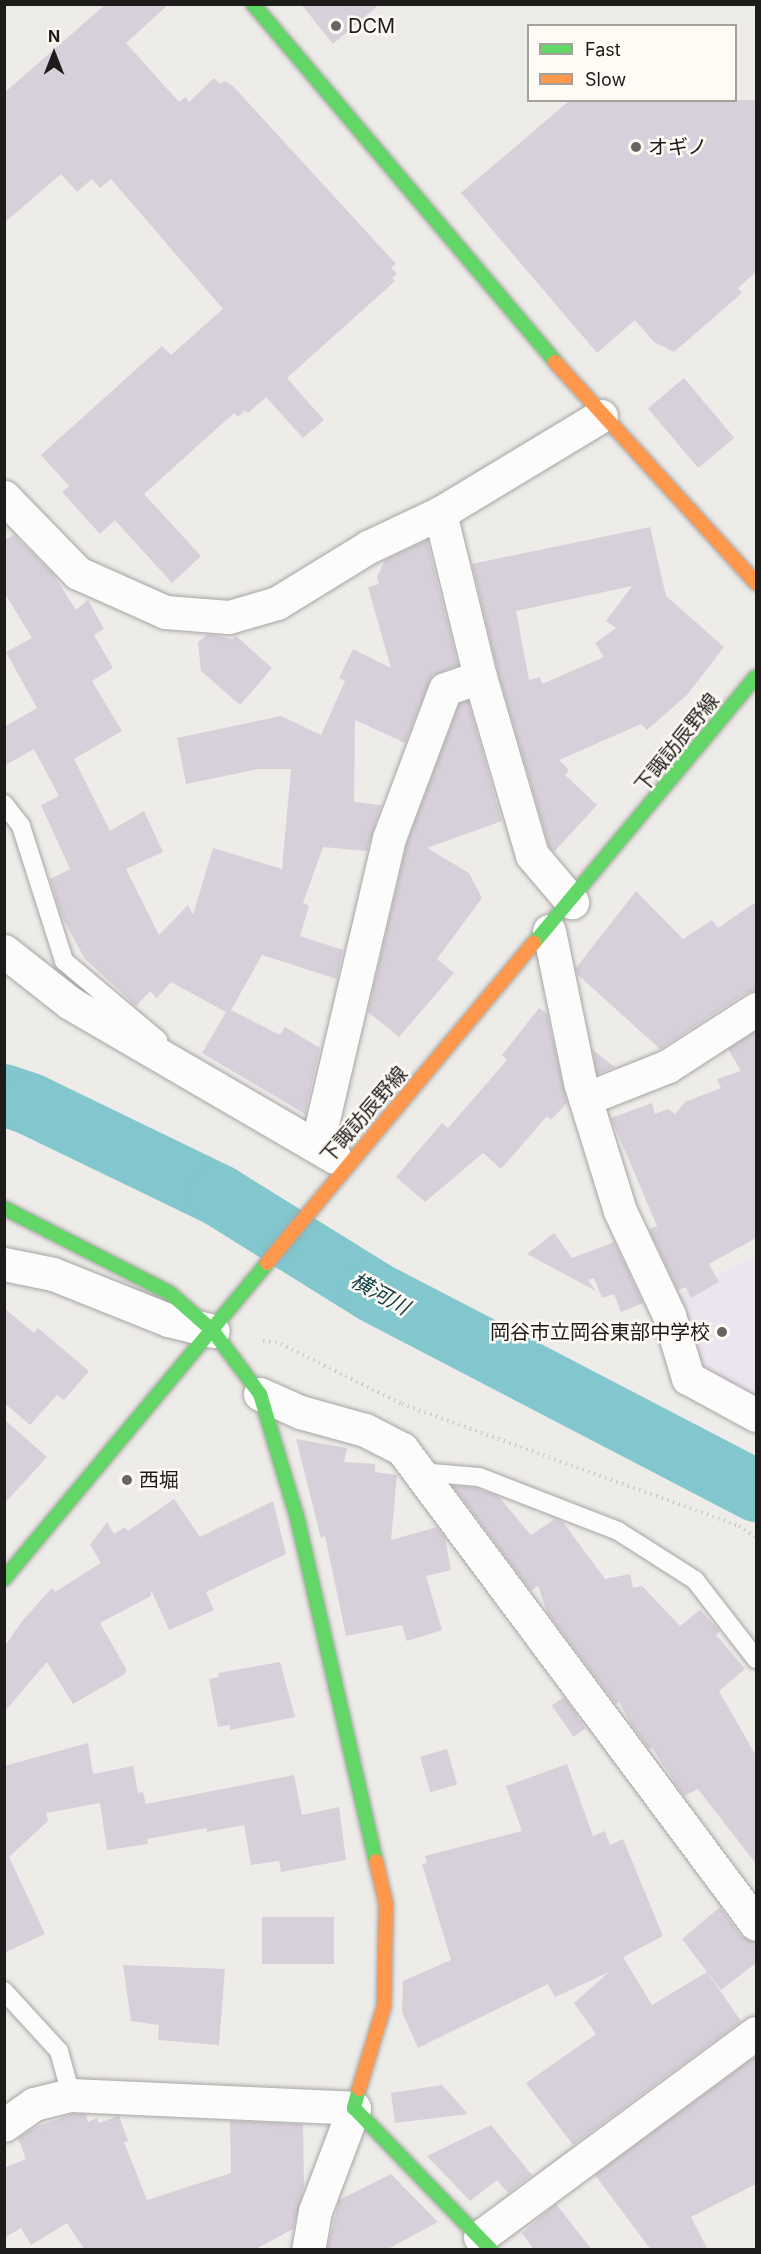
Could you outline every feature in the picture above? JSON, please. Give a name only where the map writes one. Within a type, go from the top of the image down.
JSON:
[{"type":"street","points":[[253,4],[601,416],[756,583]]},
{"type":"street","points":[[4,497],[78,573],[165,612],[229,617],[277,603],[368,547],[440,513],[601,416]]},
{"type":"street","points":[[440,513],[480,677],[532,855],[572,902]]},
{"type":"street","points":[[317,1145],[389,838],[445,689],[480,677]]},
{"type":"street","name":"下諏訪辰野線","points":[[4,1579],[343,1169],[549,931],[756,677]]},
{"type":"street","points":[[549,931],[585,1099],[620,1211],[669,1315],[688,1378],[756,1415]]},
{"type":"street","points":[[4,951],[70,1003],[317,1145],[343,1169]]},
{"type":"street","points":[[585,1099],[668,1066],[756,1009]]},
{"type":"street","points":[[4,1208],[221,1319],[260,1394],[297,1517],[386,1904],[384,2006],[354,2108],[315,2211],[308,2250]]},
{"type":"street","points":[[4,1264],[53,1274],[168,1320],[221,1319]]},
{"type":"street","points":[[260,1394],[300,1412],[365,1430],[402,1449],[756,1924]]},
{"type":"street","points":[[4,2125],[34,2104],[71,2095],[354,2108],[486,2243],[756,2033]]},
{"type":"lane","points":[[4,804],[21,826],[64,961],[159,1041],[154,1053]]},
{"type":"lane","points":[[419,1472],[479,1477],[618,1531],[695,1580],[756,1659]]},
{"type":"lane","points":[[4,1991],[59,2050],[71,2095]]},
{"type":"path","points":[[221,1319],[281,1344],[402,1404],[740,1526],[756,1538]]},
{"type":"shaded area","name":"岡谷市立岡谷東部中学校","points":[[756,1257],[756,1401],[698,1368],[677,1296]]},
{"type":"building","points":[[106,4],[169,4],[126,43],[179,102],[185,97],[189,102],[214,78],[220,84],[224,81],[232,85],[396,264],[391,267],[397,274],[392,278],[395,281],[287,378],[324,420],[303,438],[266,397],[248,413],[245,410],[238,417],[234,413],[144,494],[201,556],[172,583],[115,520],[100,534],[62,492],[69,486],[41,455],[162,346],[171,355],[223,309],[111,179],[100,188],[92,179],[77,192],[61,174],[4,223],[4,93]]},
{"type":"building","name":"DCM","points":[[301,4],[380,4],[333,44]]},
{"type":"building","name":"オギノ","points":[[756,100],[756,272],[738,288],[742,293],[674,352],[654,342],[635,320],[597,353],[461,193],[568,102]]},
{"type":"building","points":[[684,378],[734,438],[698,468],[648,408]]},
{"type":"building","points":[[650,527],[666,596],[724,647],[687,695],[647,730],[641,724],[559,760],[569,770],[565,775],[597,805],[554,852],[549,846],[498,672],[472,564]],"holes":[[[632,586],[606,621],[616,628],[595,643],[604,657],[542,684],[540,677],[529,680],[516,611]]]},
{"type":"building","points":[[14,535],[53,574],[76,610],[88,600],[104,629],[94,635],[113,668],[92,681],[122,731],[74,759],[110,831],[144,811],[163,852],[126,869],[159,935],[188,905],[193,915],[213,848],[282,869],[291,769],[259,769],[186,784],[177,738],[281,716],[321,735],[345,681],[339,678],[353,649],[391,668],[368,587],[379,584],[377,577],[385,560],[427,540],[458,665],[432,676],[405,743],[355,720],[354,802],[381,805],[367,851],[323,847],[303,903],[309,906],[300,936],[343,950],[337,979],[262,955],[231,1010],[280,1035],[285,1027],[320,1048],[305,1114],[202,1053],[226,1012],[171,982],[157,998],[150,991],[136,1006],[85,959],[62,917],[50,879],[70,869],[41,805],[59,796],[34,749],[4,766],[4,727],[37,708],[6,652],[32,638],[4,592],[4,540]]},
{"type":"building","points":[[208,634],[232,639],[236,636],[272,668],[240,705],[201,671],[198,642]]},
{"type":"building","points":[[468,701],[502,821],[427,848],[469,873],[482,898],[437,959],[454,973],[399,1037],[368,1012],[407,843],[459,704]]},
{"type":"building","points":[[636,891],[683,939],[712,920],[718,928],[756,902],[756,991],[746,993],[660,1049],[577,974],[576,968]]},
{"type":"building","points":[[539,1008],[547,1014],[567,1103],[551,1120],[547,1116],[501,1169],[483,1153],[425,1202],[396,1177],[442,1123],[448,1128],[507,1060],[502,1055]]},
{"type":"building","points":[[756,1031],[756,1238],[709,1264],[719,1282],[691,1298],[686,1287],[678,1290],[649,1229],[657,1226],[611,1118],[652,1103],[655,1114],[668,1109],[675,1114],[685,1102],[721,1088],[717,1079],[741,1071],[728,1049]]},
{"type":"building","points":[[593,1050],[607,1061],[615,1067],[597,1074]]},
{"type":"building","points":[[554,1233],[572,1258],[614,1242],[643,1303],[621,1312],[614,1294],[602,1298],[594,1278],[588,1280],[596,1291],[527,1254]]},
{"type":"building","points":[[4,1308],[34,1333],[38,1328],[89,1371],[64,1400],[57,1395],[30,1425],[4,1403]]},
{"type":"building","points":[[4,1419],[47,1457],[4,1504]]},
{"type":"building","points":[[296,1439],[347,1448],[344,1462],[375,1464],[375,1472],[397,1475],[391,1540],[437,1527],[445,1538],[451,1570],[426,1576],[442,1630],[407,1641],[402,1625],[346,1636],[325,1536],[321,1538]]},
{"type":"building","points":[[453,1486],[476,1488],[499,1497],[531,1535],[555,1519],[563,1522],[605,1579],[630,1574],[633,1588],[642,1586],[680,1626],[700,1610],[720,1631],[716,1635],[745,1669],[719,1691],[756,1756],[756,1864],[698,1789],[684,1796],[652,1748],[649,1749],[631,1724],[619,1702],[616,1704],[547,1612],[538,1586],[531,1591]]},
{"type":"building","points":[[174,1499],[200,1537],[273,1501],[286,1554],[206,1592],[214,1610],[169,1630],[151,1590],[151,1596],[100,1623],[126,1669],[125,1674],[73,1704],[47,1662],[4,1712],[4,1647],[23,1620],[52,1588],[55,1592],[101,1563],[90,1545],[107,1522],[114,1534],[125,1527],[128,1531]]},
{"type":"building","points":[[280,1662],[295,1717],[230,1730],[230,1725],[218,1727],[209,1679],[219,1677],[218,1673]]},
{"type":"building","points":[[564,1697],[586,1728],[574,1737],[552,1706]]},
{"type":"building","points":[[88,1743],[93,1774],[133,1766],[138,1793],[143,1792],[146,1804],[294,1775],[302,1815],[339,1807],[346,1860],[281,1872],[279,1861],[251,1865],[244,1825],[207,1832],[206,1828],[147,1839],[148,1844],[107,1850],[100,1803],[46,1813],[48,1821],[9,1857],[45,1934],[4,1953],[4,1766]]},
{"type":"building","points":[[447,1749],[457,1785],[430,1792],[420,1757]]},
{"type":"building","points":[[567,1764],[593,1836],[605,1831],[610,1845],[623,1839],[663,1936],[623,1957],[652,2005],[707,1972],[741,2021],[573,2145],[526,2083],[596,2034],[574,2003],[609,1972],[555,1997],[548,1984],[418,2048],[402,2012],[403,1981],[451,1960],[422,1864],[427,1863],[425,1856],[522,1831],[506,1786]]},
{"type":"building","points":[[720,1907],[741,1936],[756,1942],[756,1963],[721,1990],[682,1939]]},
{"type":"building","points":[[262,1917],[334,1917],[334,1964],[262,1964]]},
{"type":"building","points":[[123,1965],[225,1969],[219,2045],[158,2040],[159,2025],[131,2021]]},
{"type":"building","points":[[756,2056],[756,2184],[691,2217],[708,2250],[651,2250],[595,2175]]},
{"type":"building","points":[[442,2085],[468,2114],[395,2123],[391,2093]]},
{"type":"building","points":[[73,2114],[85,2114],[88,2122],[97,2118],[99,2123],[119,2116],[128,2141],[124,2142],[147,2200],[231,2173],[230,2121],[303,2124],[304,2186],[293,2229],[254,2250],[85,2250],[67,2223],[31,2245],[21,2228],[4,2238],[4,2168],[26,2159],[18,2138],[38,2126]]},
{"type":"building","points":[[491,2125],[532,2175],[508,2193],[497,2180],[470,2201],[427,2156]]},
{"type":"building","points":[[391,2174],[438,2222],[386,2250],[327,2250],[339,2200]]},
{"type":"building","points":[[556,2204],[592,2250],[534,2250],[522,2233]]},
{"type":"waterway","name":"横河川","points":[[4,1095],[30,1104],[220,1196],[374,1292],[756,1491]]},
{"type":"traffic: fast","points":[[253,4],[555,362]]},
{"type":"traffic: fast","points":[[534,943],[756,677]]},
{"type":"traffic: fast","points":[[4,1208],[170,1293],[213,1331],[260,1394],[297,1517],[376,1861]]},
{"type":"traffic: fast","points":[[4,1579],[267,1263]]},
{"type":"traffic: fast","points":[[359,2089],[354,2108],[491,2250]]},
{"type":"traffic: slow","points":[[555,362],[756,583]]},
{"type":"traffic: slow","points":[[267,1263],[534,943]]},
{"type":"traffic: slow","points":[[359,2089],[384,2006],[386,1904],[376,1861]]},
{"type":"place","name":"DCM","points":[[336,26]]},
{"type":"place","name":"オギノ","points":[[636,147]]},
{"type":"place","name":"岡谷市立岡谷東部中学校","points":[[722,1332]]},
{"type":"place","name":"西堀","points":[[127,1480]]}]
